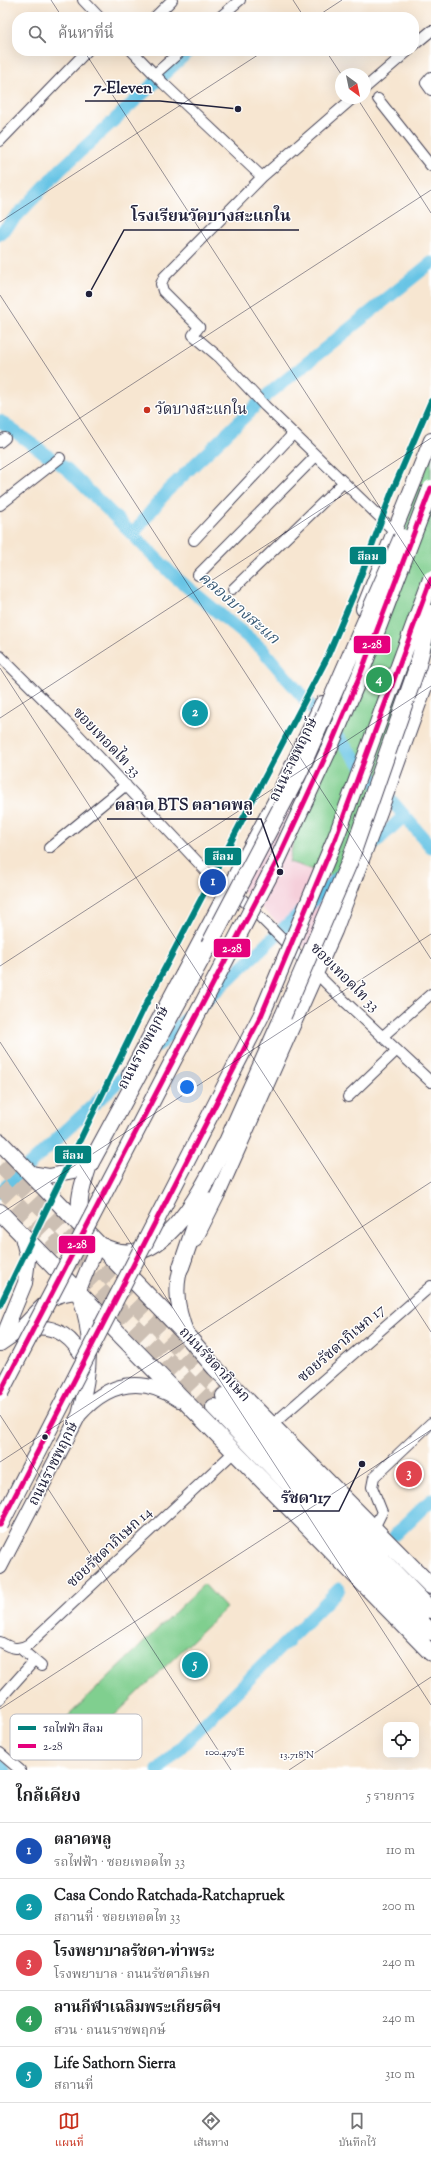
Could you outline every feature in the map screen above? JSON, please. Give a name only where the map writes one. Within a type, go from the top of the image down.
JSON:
[{"type":"main road","name":"ถนนราชพฤกษ์","points":[[88,1168],[106,1120],[230,888],[277,797],[321,705],[344,656],[431,440]]},
{"type":"main road","points":[[226,1143],[191,1208],[161,1239],[139,1250],[125,1253],[114,1252],[98,1244],[84,1224],[80,1213],[79,1202],[88,1168],[209,945],[299,773],[394,556],[431,477]]},
{"type":"main road","name":"ถนนราชพฤกษ์","points":[[0,1394],[278,859],[304,804],[360,675],[431,488]]},
{"type":"main road","name":"ถนนราชพฤกษ์","points":[[0,1525],[261,1016],[336,837],[431,579]]},
{"type":"main road","points":[[190,1339],[179,1313],[177,1300],[180,1267],[226,1143],[349,863],[418,665],[431,613]]},
{"type":"main road","points":[[180,1267],[219,1192],[335,931],[383,804],[431,670]]},
{"type":"main road","name":"ถนนรัชดาภิเษก","points":[[0,1142],[190,1339],[215,1368],[431,1586]]},
{"type":"main road","points":[[30,1172],[49,1176],[88,1168]]},
{"type":"main road","points":[[0,1212],[431,1653]]},
{"type":"main road","points":[[0,1344],[25,1283],[28,1260],[21,1233]]},
{"type":"main road","points":[[78,1292],[98,1244]]},
{"type":"main road","name":"ถนนราชพฤกษ์","points":[[0,1567],[79,1415],[88,1372],[88,1322],[78,1292]]},
{"type":"main road","points":[[0,1344],[20,1330],[45,1302],[55,1296],[78,1292]]},
{"type":"main road","points":[[20,1330],[41,1326],[52,1328],[79,1347],[88,1372]]},
{"type":"main road","points":[[79,1415],[88,1404],[106,1392],[126,1384],[148,1386],[168,1392],[192,1409]]},
{"type":"main road","name":"ถนนรัชดาภิเษก","points":[[431,1610],[219,1402],[431,1632]]},
{"type":"street","points":[[83,0],[94,12]]},
{"type":"street","points":[[160,12],[172,0]]},
{"type":"street","points":[[226,12],[240,0]]},
{"type":"street","points":[[419,42],[429,35]]},
{"type":"street","points":[[0,141],[82,56]]},
{"type":"street","points":[[137,56],[164,84],[262,177]]},
{"type":"street","points":[[156,75],[176,56]]},
{"type":"street","points":[[371,83],[402,56]]},
{"type":"street","points":[[431,77],[426,83],[431,90]]},
{"type":"street","points":[[378,99],[431,166]]},
{"type":"street","points":[[347,104],[262,177],[164,277],[161,284],[163,291],[199,327],[193,335],[220,358],[293,434],[394,531]]},
{"type":"street","points":[[194,540],[293,434]]},
{"type":"street","points":[[198,575],[316,456]]},
{"type":"street","points":[[0,505],[60,458]]},
{"type":"street","points":[[233,589],[344,482]]},
{"type":"street","name":"ซอยเทอดไท 33","points":[[0,656],[126,785],[208,873],[230,888],[382,1037],[431,1082]]},
{"type":"street","points":[[49,848],[126,785]]},
{"type":"street","points":[[382,1037],[431,994]]},
{"type":"street","points":[[348,1097],[397,1050]]},
{"type":"street","name":"ซอยรัชดาภิเษก 17","points":[[272,1425],[431,1286]]},
{"type":"street","points":[[374,1528],[382,1512],[372,1487],[374,1477],[431,1423]]},
{"type":"street","name":"ซอยรัชดาภิเษก 14","points":[[21,1649],[29,1644],[234,1452]]},
{"type":"street","points":[[0,1642],[12,1649],[21,1649],[37,1664],[0,1699]]},
{"type":"street","points":[[0,1753],[20,1770]]},
{"type":"shaded area","points":[[293,774],[306,781],[349,881],[315,957],[235,884]]},
{"type":"green space","points":[[431,456],[431,651],[363,846],[349,881],[289,862],[306,781],[293,774]]},
{"type":"green space","points":[[204,1584],[226,1608],[116,1714],[70,1714]]},
{"type":"waterway","points":[[0,234],[60,170],[184,56]]},
{"type":"waterway","points":[[133,534],[167,491],[266,396],[431,263]]},
{"type":"waterway","name":"คลองบางสะแก","points":[[0,421],[68,470],[175,577],[261,648],[431,847]]},
{"type":"waterway","points":[[363,854],[404,816]]},
{"type":"waterway","points":[[158,1045],[344,872]]},
{"type":"waterway","points":[[0,1192],[135,1066]]},
{"type":"waterway","points":[[396,1534],[431,1500]]},
{"type":"waterway","points":[[158,1770],[339,1589]]},
{"type":"waterway","points":[[0,1766],[5,1770]]},
{"type":"tunnel","points":[[0,1165],[224,1396]]},
{"type":"tunnel","points":[[0,1187],[214,1407]]},
{"type":"metro line","name":"สีลม","points":[[0,1305],[145,1006],[326,660],[356,589],[391,494],[431,401]]},
{"type":"transit line","name":"2-28","points":[[0,1393],[278,859],[329,749],[360,675],[431,488]]},
{"type":"transit line","name":"2-28","points":[[0,1525],[261,1016],[336,837],[431,579]]},
{"type":"place","name":"7-Eleven","points":[[238,109]]},
{"type":"place","name":"โรงเรียนวัดบางสะแกใน","points":[[89,294]]},
{"type":"place","name":"วัดบางสะแกใน","points":[[147,410]]},
{"type":"place","name":"ลานกีฬาเฉลิมพระเกียรติฯ","points":[[379,680]]},
{"type":"place","name":"Casa Condo Ratchada-Ratchapruek","points":[[195,713]]},
{"type":"place","name":"ตลาด BTS ตลาดพลู","points":[[280,872]]},
{"type":"place","name":"ตลาดพลู","points":[[213,882]]},
{"type":"place","name":"รัชดา17","points":[[362,1464]]},
{"type":"place","name":"โรงพยาบาลรัชดา-ท่าพระ","points":[[409,1474]]},
{"type":"place","name":"Life Sathorn Sierra","points":[[195,1665]]}]
